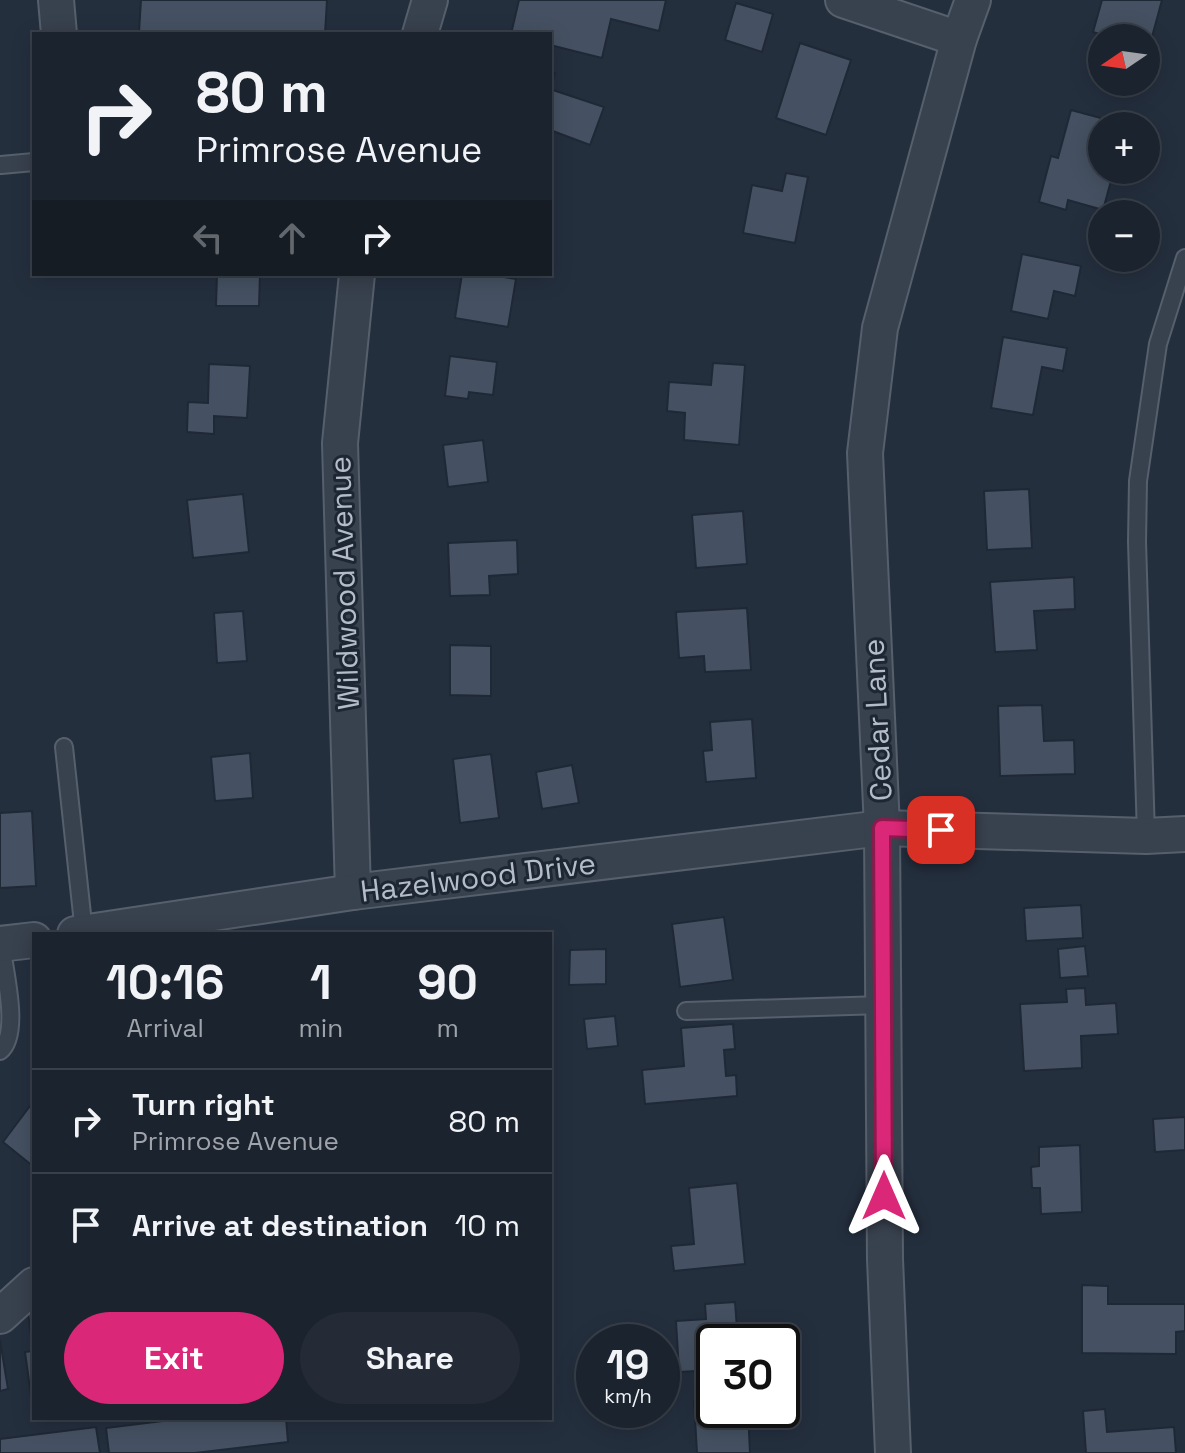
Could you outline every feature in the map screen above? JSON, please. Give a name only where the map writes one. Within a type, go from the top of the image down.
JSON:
[{"type":"street","points":[[56,0],[59,32]]},
{"type":"street","points":[[421,32],[430,0]]},
{"type":"street","points":[[843,0],[959,39]]},
{"type":"street","name":"Cedar Lane","points":[[893,1453],[885,1259],[882,828],[865,453],[880,328],[959,39],[973,0]]},
{"type":"street","name":"Wildwood Avenue","points":[[353,892],[340,443],[357,276]]},
{"type":"street","name":"Hazelwood Drive","points":[[86,932],[353,892],[882,828],[1146,836],[1185,834]]},
{"type":"street","points":[[0,1316],[32,1287]]},
{"type":"lane","points":[[1,165],[32,162]]},
{"type":"lane","points":[[1146,836],[1138,481],[1158,344],[1185,258]]},
{"type":"lane","points":[[64,747],[79,932]]},
{"type":"lane","points":[[0,1051],[8,1045],[11,1028],[12,943]]},
{"type":"lane","points":[[686,1011],[883,1005]]},
{"type":"building","points":[[141,0],[327,0],[325,32],[139,32]]},
{"type":"building","points":[[519,0],[666,0],[659,31],[611,19],[602,58],[552,46],[552,32],[511,32]]},
{"type":"building","points":[[1102,0],[1162,0],[1156,24],[1095,24]]},
{"type":"building","points":[[736,3],[773,14],[762,52],[725,40]]},
{"type":"building","points":[[800,43],[851,60],[826,135],[776,118]]},
{"type":"building","points":[[552,90],[604,107],[590,145],[552,131]]},
{"type":"building","points":[[1071,110],[1088,115],[1088,184],[1110,184],[1106,200],[1088,200],[1088,206],[1068,200],[1066,210],[1039,202],[1051,156],[1058,158]]},
{"type":"building","points":[[786,173],[808,177],[795,243],[743,233],[752,185],[782,191]]},
{"type":"building","points":[[1022,254],[1081,266],[1075,296],[1054,291],[1048,319],[1011,311]]},
{"type":"building","points":[[217,276],[260,276],[259,306],[216,306]]},
{"type":"building","points":[[462,276],[516,279],[508,327],[455,318]]},
{"type":"building","points":[[1003,337],[1067,348],[1063,371],[1042,367],[1033,415],[991,408]]},
{"type":"building","points":[[450,356],[497,362],[493,395],[469,392],[468,399],[445,396]]},
{"type":"building","points":[[713,363],[745,365],[739,445],[684,440],[685,413],[667,411],[669,382],[711,385]]},
{"type":"building","points":[[209,364],[250,366],[247,418],[214,416],[214,434],[187,432],[188,402],[208,403]]},
{"type":"building","points":[[483,440],[488,482],[448,487],[443,445]]},
{"type":"building","points":[[1029,489],[1032,548],[987,550],[984,491]]},
{"type":"building","points":[[243,494],[249,552],[193,558],[187,500]]},
{"type":"building","points":[[743,511],[747,564],[696,568],[692,515]]},
{"type":"building","points":[[517,540],[518,574],[489,576],[490,595],[450,596],[448,543]]},
{"type":"building","points":[[1074,577],[1075,609],[1034,611],[1037,650],[995,652],[990,582]]},
{"type":"building","points":[[747,608],[751,670],[705,672],[704,656],[679,658],[676,612]]},
{"type":"building","points":[[243,611],[247,661],[217,663],[214,613]]},
{"type":"building","points":[[450,645],[491,646],[491,696],[450,695]]},
{"type":"building","points":[[1042,705],[1044,741],[1074,740],[1075,774],[1000,776],[998,706]]},
{"type":"building","points":[[752,719],[756,778],[706,782],[703,751],[712,750],[710,722]]},
{"type":"building","points":[[250,753],[253,798],[215,801],[211,757]]},
{"type":"building","points":[[491,754],[499,818],[460,823],[453,759]]},
{"type":"building","points":[[572,765],[579,803],[542,809],[536,772]]},
{"type":"building","points":[[32,811],[36,886],[0,888],[0,813]]},
{"type":"building","points":[[1081,905],[1083,938],[1026,941],[1024,908]]},
{"type":"building","points":[[724,917],[733,980],[680,987],[672,924]]},
{"type":"building","points":[[1085,946],[1088,976],[1060,978],[1058,949]]},
{"type":"building","points":[[606,949],[606,984],[569,985],[570,950]]},
{"type":"building","points":[[1085,988],[1086,1005],[1116,1003],[1118,1034],[1081,1036],[1082,1068],[1024,1071],[1020,1004],[1067,1002],[1066,989]]},
{"type":"building","points":[[615,1016],[618,1046],[587,1049],[584,1019]]},
{"type":"building","points":[[733,1024],[735,1049],[724,1050],[726,1076],[736,1075],[737,1096],[645,1104],[642,1070],[684,1066],[681,1028]]},
{"type":"building","points":[[32,1103],[32,1165],[3,1142]]},
{"type":"building","points":[[1185,1117],[1185,1150],[1155,1152],[1153,1119]]},
{"type":"building","points":[[1080,1145],[1082,1212],[1041,1214],[1040,1188],[1032,1188],[1031,1167],[1039,1166],[1039,1147]]},
{"type":"building","points":[[737,1183],[745,1264],[674,1271],[671,1246],[694,1244],[689,1188]]},
{"type":"building","points":[[1082,1285],[1108,1286],[1108,1304],[1185,1304],[1185,1331],[1176,1332],[1176,1354],[1082,1353]]},
{"type":"building","points":[[735,1302],[737,1324],[696,1324],[696,1371],[680,1372],[680,1324],[676,1321],[706,1319],[705,1304]]},
{"type":"building","points":[[32,1311],[32,1343],[28,1312]]},
{"type":"building","points":[[0,1340],[8,1389],[0,1391]]},
{"type":"building","points":[[32,1351],[32,1396],[31,1396],[25,1352]]},
{"type":"building","points":[[694,1401],[696,1428],[749,1428],[750,1453],[697,1453]]},
{"type":"building","points":[[1105,1409],[1107,1432],[1174,1427],[1176,1453],[1086,1453],[1083,1411]]},
{"type":"building","points":[[171,1420],[286,1420],[288,1442],[195,1453],[109,1453],[106,1428]]},
{"type":"building","points":[[96,1427],[100,1453],[0,1453],[0,1439]]},
{"type":"route","points":[[884,1196],[882,828],[941,830]]}]
